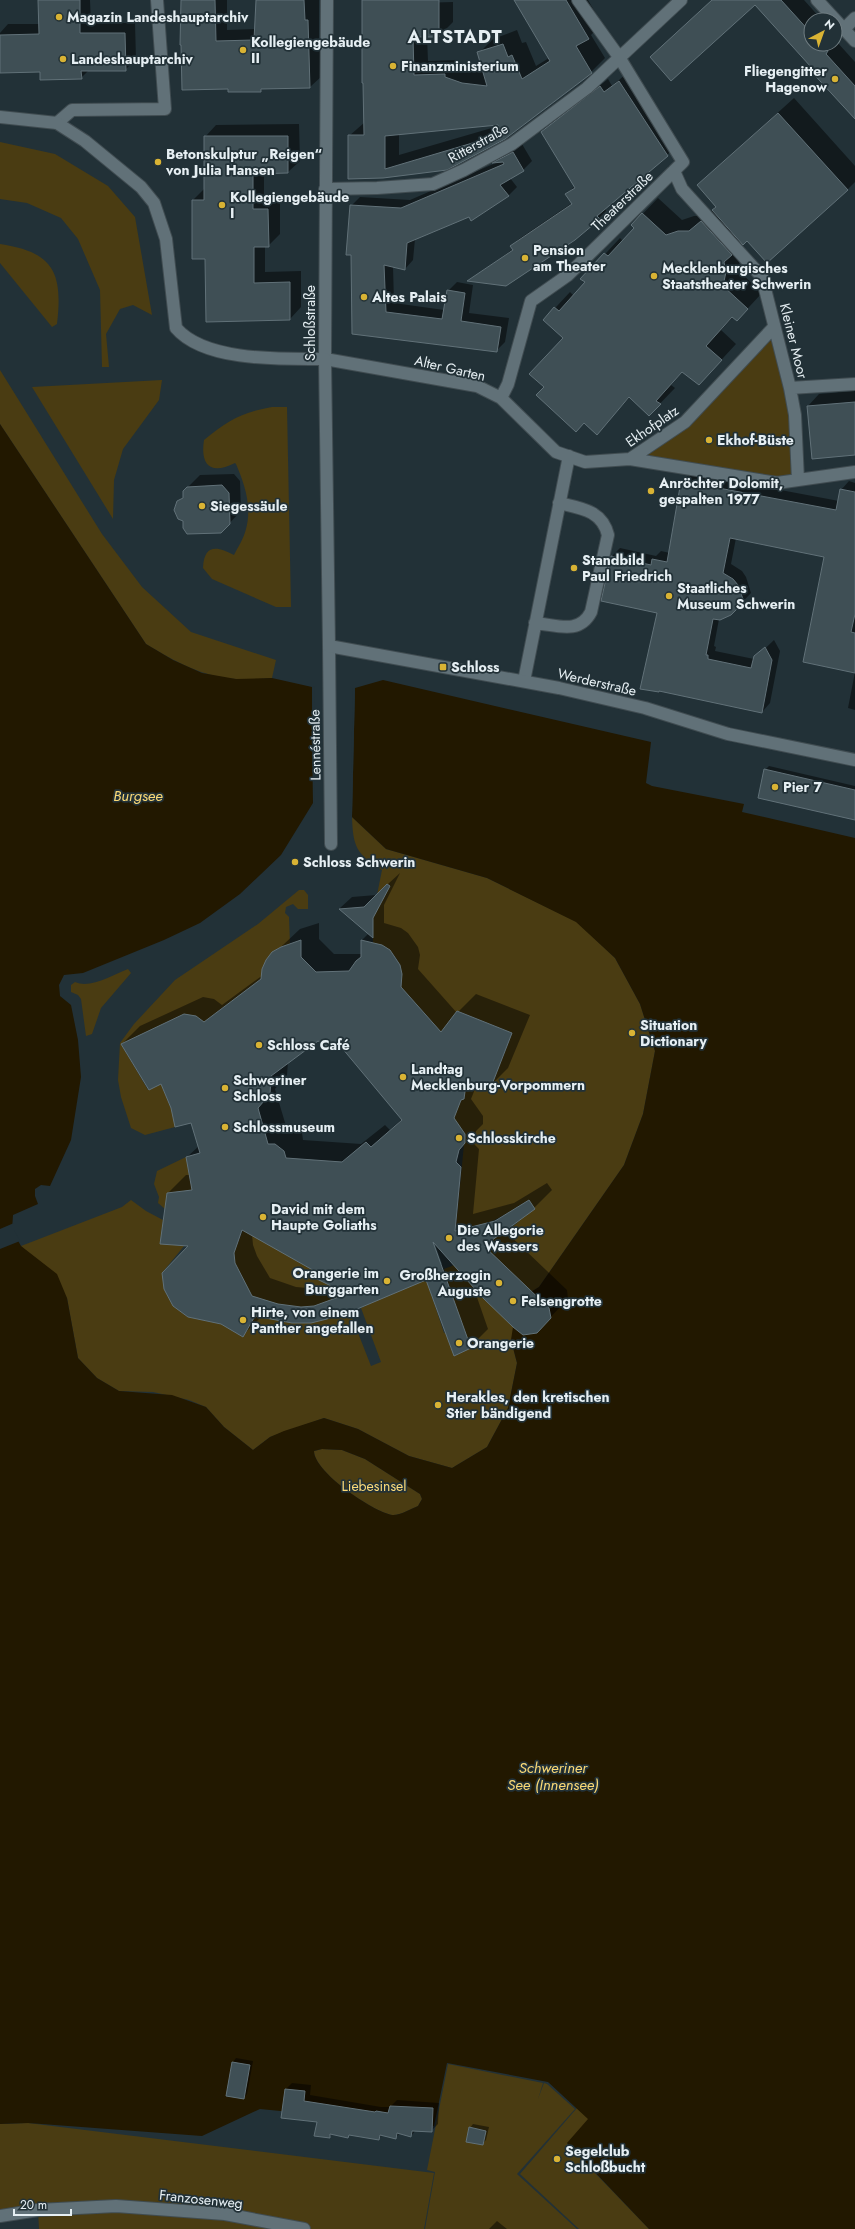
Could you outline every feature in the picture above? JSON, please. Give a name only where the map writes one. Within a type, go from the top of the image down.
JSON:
[{"type":"street","points":[[0,117],[57,123],[72,110],[165,109],[157,0]]},
{"type":"street","name":"Schloßstraße","points":[[327,0],[325,359],[329,646]]},
{"type":"street","name":"Kleiner Moor","points":[[578,0],[619,58],[679,167],[682,189],[762,277],[790,388],[795,415],[798,480]]},
{"type":"street","name":"Ritterstraße","points":[[325,189],[376,188],[433,184],[464,170],[512,144],[588,88],[681,0]]},
{"type":"street","points":[[817,0],[855,41]]},
{"type":"street","points":[[844,29],[855,18]]},
{"type":"street","name":"Alter Garten","points":[[57,123],[85,140],[120,167],[141,187],[154,204],[166,239],[176,328],[184,338],[212,351],[284,359],[325,359],[478,386],[500,398],[556,452],[585,462],[630,460]]},
{"type":"street","name":"Theaterstraße","points":[[500,398],[508,384],[531,301],[568,275],[679,167]]},
{"type":"street","name":"Ekhofplatz","points":[[630,460],[685,422],[774,327]]},
{"type":"street","points":[[790,388],[855,384]]},
{"type":"street","points":[[524,682],[569,456]]},
{"type":"street","name":"Ekhofplatz","points":[[630,460],[777,483],[855,472]]},
{"type":"street","points":[[535,623],[575,627],[586,622],[591,612],[608,534],[606,525],[590,510],[559,503]]},
{"type":"street","name":"Werderstraße","points":[[329,646],[524,682],[645,708],[728,734],[855,760]]},
{"type":"street","name":"Lennéstraße","points":[[329,646],[331,844]]},
{"type":"street","name":"Franzosenweg","points":[[0,2216],[38,2210],[116,2206],[225,2214],[304,2229]]},
{"type":"green space","points":[[0,142],[55,154],[108,186],[135,217],[152,315],[133,305],[120,309],[106,334],[109,367],[102,367],[100,290],[78,239],[61,218],[27,203],[0,199]]},
{"type":"green space","points":[[0,244],[33,253],[43,259],[51,268],[56,278],[58,291],[57,324],[52,327],[0,263]]},
{"type":"green space","points":[[774,327],[781,352],[798,479],[777,483],[630,459],[685,422]]},
{"type":"green space","points":[[0,370],[102,534],[142,587],[191,632],[276,660],[272,678],[242,679],[213,676],[190,668],[146,644],[0,424]]},
{"type":"green space","points":[[162,380],[159,400],[123,449],[114,480],[113,519],[32,387]]},
{"type":"green space","points":[[272,407],[287,407],[291,607],[276,607],[212,579],[203,568],[206,555],[212,549],[222,550],[234,555],[245,532],[248,521],[247,496],[236,464],[235,463],[227,467],[219,468],[209,466],[204,456],[204,440],[235,418]]},
{"type":"green space","points":[[352,817],[386,849],[487,878],[577,922],[615,958],[640,1004],[655,1051],[643,1114],[624,1165],[539,1287],[531,1292],[511,1340],[517,1363],[508,1408],[487,1447],[452,1468],[409,1456],[358,1429],[324,1418],[270,1437],[253,1450],[224,1427],[206,1407],[189,1400],[153,1392],[119,1391],[97,1378],[78,1358],[67,1298],[21,1246],[122,1207],[131,1200],[146,1211],[163,1220],[160,1243],[184,1246],[162,1273],[164,1289],[173,1306],[188,1317],[221,1324],[243,1337],[262,1300],[252,1296],[235,1263],[234,1253],[243,1230],[318,1273],[315,1278],[333,1283],[349,1310],[371,1366],[381,1362],[361,1308],[367,1305],[365,1302],[429,1277],[429,1288],[444,1333],[462,1326],[444,1269],[460,1262],[485,1242],[514,1226],[524,1215],[527,1201],[494,1220],[477,1225],[456,1226],[465,1134],[450,1114],[466,1084],[491,1087],[512,1033],[457,1011],[441,1032],[401,987],[402,979],[400,965],[397,959],[387,949],[373,943],[373,915],[382,870],[361,854],[353,835]]},
{"type":"green space","points":[[299,890],[304,890],[308,895],[308,909],[298,909],[293,904],[286,907],[285,913],[289,917],[290,944],[278,949],[269,957],[263,966],[261,979],[203,1023],[196,1016],[184,1014],[121,1044],[148,1090],[161,1084],[175,1118],[175,1127],[145,1135],[131,1128],[121,1097],[118,1080],[120,1043],[134,1024],[175,980],[258,924]]},
{"type":"green space","points":[[128,969],[131,973],[101,1008],[92,1034],[86,1036],[81,999],[78,995],[71,992],[71,985],[75,982],[81,984],[94,983]]},
{"type":"green space","points":[[186,1157],[192,1190],[167,1193],[165,1209],[158,1203],[159,1197],[154,1184],[157,1171]]},
{"type":"green space","name":"Liebesinsel","points":[[322,1449],[342,1450],[365,1459],[420,1494],[422,1499],[418,1506],[395,1515],[383,1512],[371,1506],[359,1499],[333,1479],[323,1469],[317,1460],[314,1451]]},
{"type":"green space","points":[[448,2064],[543,2083],[538,2099],[544,2083],[547,2084],[575,2109],[517,2174],[577,2229],[425,2229],[435,2172],[427,2170]]},
{"type":"green space","name":"Segelclub Schloßbucht","points":[[577,2108],[589,2119],[567,2144],[649,2229],[579,2229],[520,2174]]},
{"type":"green space","points":[[28,2123],[434,2173],[424,2229],[39,2229],[38,2210],[0,2216],[0,2124]]},
{"type":"water","name":"Schweriner See (Innensee)","points":[[0,424],[146,644],[173,660],[202,673],[236,679],[272,678],[312,687],[313,803],[281,855],[240,894],[200,923],[164,940],[83,973],[64,975],[59,985],[60,996],[71,1005],[78,1040],[81,1077],[71,1140],[50,1186],[41,1185],[35,1189],[35,1196],[38,1204],[13,1215],[12,1230],[21,1246],[57,1274],[67,1298],[78,1358],[97,1378],[119,1391],[172,1395],[206,1407],[224,1427],[253,1450],[270,1437],[324,1418],[358,1429],[409,1456],[452,1468],[487,1447],[508,1408],[517,1363],[511,1340],[513,1327],[531,1292],[539,1287],[624,1165],[643,1114],[655,1051],[640,1004],[615,958],[576,922],[487,878],[386,849],[352,817],[355,688],[383,680],[651,742],[646,783],[652,786],[744,804],[742,812],[855,838],[855,2229],[649,2229],[567,2143],[588,2119],[548,2082],[447,2063],[434,2126],[260,2109],[202,2136],[28,2123],[0,2124]],"holes":[[[322,1449],[342,1450],[365,1459],[420,1494],[422,1499],[418,1506],[392,1515],[383,1512],[359,1499],[333,1479],[323,1469],[317,1460],[314,1451]]]},
{"type":"pier","points":[[314,686],[315,803],[313,807],[312,687]]},
{"type":"pier","points":[[353,688],[355,688],[352,817],[350,817]]},
{"type":"pier","points":[[14,1223],[14,1230],[20,1241],[0,1249],[0,1229]]},
{"type":"building","name":"Landeshauptarchiv","points":[[38,0],[80,0],[80,33],[125,33],[126,71],[81,71],[82,79],[40,80],[40,72],[0,73],[0,35],[39,34]]},
{"type":"building","name":"Kollegiengebäude II","points":[[181,0],[215,0],[216,41],[254,40],[256,0],[304,0],[305,20],[308,20],[310,88],[261,89],[261,92],[228,92],[228,89],[182,90],[180,45]]},
{"type":"building","points":[[362,0],[439,0],[439,37],[413,37],[414,75],[445,74],[445,77],[462,83],[487,86],[477,52],[503,44],[508,57],[512,55],[522,79],[550,61],[514,0],[566,0],[589,39],[576,46],[592,73],[505,139],[447,170],[383,178],[348,179],[348,135],[364,135],[362,83]],"holes":[[[498,125],[499,130],[495,132],[496,136],[385,169],[385,136]]]},
{"type":"building","points":[[712,0],[781,0],[803,24],[803,52],[827,52],[826,54],[855,86],[855,119],[809,69],[811,67],[755,5],[671,81],[650,57]]},
{"type":"building","points":[[619,81],[668,156],[597,216],[600,219],[575,240],[506,286],[467,281],[513,250],[510,246],[572,204],[565,194],[575,188],[541,132],[600,86],[604,92]]},
{"type":"building","points":[[778,113],[848,190],[767,263],[747,241],[743,245],[712,210],[716,207],[697,185]]},
{"type":"building","name":"Kollegiengebäude I","points":[[204,136],[288,136],[288,173],[253,174],[253,209],[268,209],[269,247],[254,247],[254,283],[290,282],[290,320],[206,322],[205,259],[192,259],[192,200],[204,200]]},
{"type":"building","points":[[513,152],[524,171],[500,185],[509,196],[471,221],[469,217],[407,243],[405,270],[384,265],[386,312],[442,319],[447,290],[465,293],[461,321],[501,327],[497,352],[352,334],[351,255],[346,255],[350,205],[401,208],[504,164],[503,162],[492,163]]},
{"type":"building","name":"Mecklenburgisches Staatstheater Schwerin","points":[[642,213],[666,235],[678,231],[689,231],[701,221],[732,255],[724,262],[726,272],[723,286],[748,309],[737,321],[732,317],[706,346],[722,360],[699,385],[682,372],[656,401],[661,404],[649,416],[629,397],[597,435],[584,423],[576,432],[536,395],[544,387],[529,374],[563,338],[543,320],[554,307],[559,311],[585,282],[580,279],[604,253],[608,256],[634,228],[631,225]]},
{"type":"building","points":[[855,402],[855,455],[812,459],[807,406]]},
{"type":"building","name":"Staatliches Museum Schwerin","points":[[681,481],[836,510],[840,489],[855,492],[855,614],[851,632],[855,633],[855,673],[803,662],[824,557],[730,538],[723,573],[733,579],[738,585],[744,602],[731,615],[720,620],[713,619],[706,655],[708,655],[708,659],[751,668],[754,656],[765,647],[772,660],[762,713],[659,691],[640,689],[657,613],[601,601],[611,556],[651,565],[652,559],[667,562]]},
{"type":"building","name":"Siegessäule","points":[[222,485],[229,493],[230,524],[221,533],[187,534],[183,528],[183,521],[178,519],[174,510],[177,501],[183,498],[183,491],[187,487]]},
{"type":"building","points":[[764,769],[855,790],[855,820],[758,798]]},
{"type":"building","points":[[387,884],[390,886],[373,918],[373,938],[339,909],[364,907]]},
{"type":"building","points":[[301,940],[301,957],[316,972],[349,971],[361,957],[361,940],[382,945],[390,950],[400,965],[402,974],[401,987],[441,1032],[457,1011],[512,1033],[491,1087],[466,1084],[464,1099],[461,1100],[454,1118],[465,1134],[465,1143],[459,1150],[456,1162],[461,1167],[455,1231],[495,1221],[529,1200],[535,1209],[484,1246],[549,1308],[551,1318],[537,1333],[523,1335],[513,1327],[483,1298],[433,1242],[471,1348],[454,1356],[426,1280],[350,1312],[349,1309],[327,1319],[311,1323],[292,1323],[255,1316],[243,1337],[221,1324],[188,1317],[173,1306],[164,1289],[162,1273],[188,1246],[160,1244],[167,1193],[192,1190],[186,1157],[200,1153],[191,1123],[175,1127],[171,1108],[161,1084],[149,1090],[121,1044],[184,1014],[196,1016],[204,1022],[261,979],[262,969],[266,960],[272,952]],"holes":[[[318,1041],[330,1048],[342,1048],[402,1120],[371,1147],[366,1142],[342,1162],[286,1158],[284,1151],[275,1144],[268,1144],[258,1108],[270,1094],[271,1076]],[[242,1230],[318,1273],[315,1278],[347,1294],[314,1306],[301,1307],[278,1304],[252,1296],[235,1263],[234,1253]]]},
{"type":"building","points":[[232,2062],[250,2065],[244,2099],[226,2096]]},
{"type":"building","points":[[285,2089],[305,2091],[304,2101],[375,2112],[388,2113],[390,2106],[433,2108],[432,2132],[412,2131],[411,2137],[397,2133],[396,2139],[380,2135],[379,2140],[349,2135],[348,2138],[330,2134],[330,2138],[314,2136],[317,2122],[281,2118]]},
{"type":"building","points":[[469,2127],[486,2131],[483,2145],[466,2142]]},
{"type":"place","name":"Magazin Landeshauptarchiv","points":[[59,17]]},
{"type":"place","name":"Kollegiengebäude II","points":[[243,50]]},
{"type":"place","name":"Landeshauptarchiv","points":[[63,59]]},
{"type":"place","name":"Finanzministerium","points":[[393,66]]},
{"type":"place","name":"Fliegengitter Hagenow","points":[[835,79]]},
{"type":"place","name":"Betonskulptur „Reigen“ von Julia Hansen","points":[[158,162]]},
{"type":"place","name":"Kollegiengebäude I","points":[[222,205]]},
{"type":"place","name":"Pension am Theater","points":[[525,258]]},
{"type":"place","name":"Mecklenburgisches Staatstheater Schwerin","points":[[654,276]]},
{"type":"place","name":"Altes Palais","points":[[364,297]]},
{"type":"place","name":"Ekhof-Büste","points":[[709,440]]},
{"type":"place","name":"Anröchter Dolomit, gespalten 1977","points":[[651,491]]},
{"type":"place","name":"Siegessäule","points":[[202,506]]},
{"type":"place","name":"Standbild Paul Friedrich","points":[[574,568]]},
{"type":"place","name":"Staatliches Museum Schwerin","points":[[669,596]]},
{"type":"place","name":"Schloss","points":[[443,667]]},
{"type":"place","name":"Pier 7","points":[[775,787]]},
{"type":"place","name":"Schloss Schwerin","points":[[295,862]]},
{"type":"place","name":"Situation Dictionary","points":[[632,1033]]},
{"type":"place","name":"Schloss Café","points":[[259,1045]]},
{"type":"place","name":"Landtag Mecklenburg-Vorpommern","points":[[403,1077]]},
{"type":"place","name":"Schweriner Schloss","points":[[225,1088]]},
{"type":"place","name":"Schlossmuseum","points":[[225,1127]]},
{"type":"place","name":"Schlosskirche","points":[[459,1138]]},
{"type":"place","name":"David mit dem Haupte Goliaths","points":[[263,1217]]},
{"type":"place","name":"Die Allegorie des Wassers","points":[[449,1238]]},
{"type":"place","name":"Orangerie im Burggarten","points":[[387,1281]]},
{"type":"place","name":"Großherzogin Auguste","points":[[499,1283]]},
{"type":"place","name":"Felsengrotte","points":[[513,1301]]},
{"type":"place","name":"Hirte, von einem Panther angefallen","points":[[243,1320]]},
{"type":"place","name":"Orangerie","points":[[459,1343]]},
{"type":"place","name":"Herakles, den kretischen Stier bändigend","points":[[438,1405]]},
{"type":"place","name":"Segelclub Schloßbucht","points":[[557,2159]]},
{"type":"district","name":"ALTSTADT","points":[[455,37]]},
{"type":"water label","name":"Burgsee","points":[[138,796]]}]
